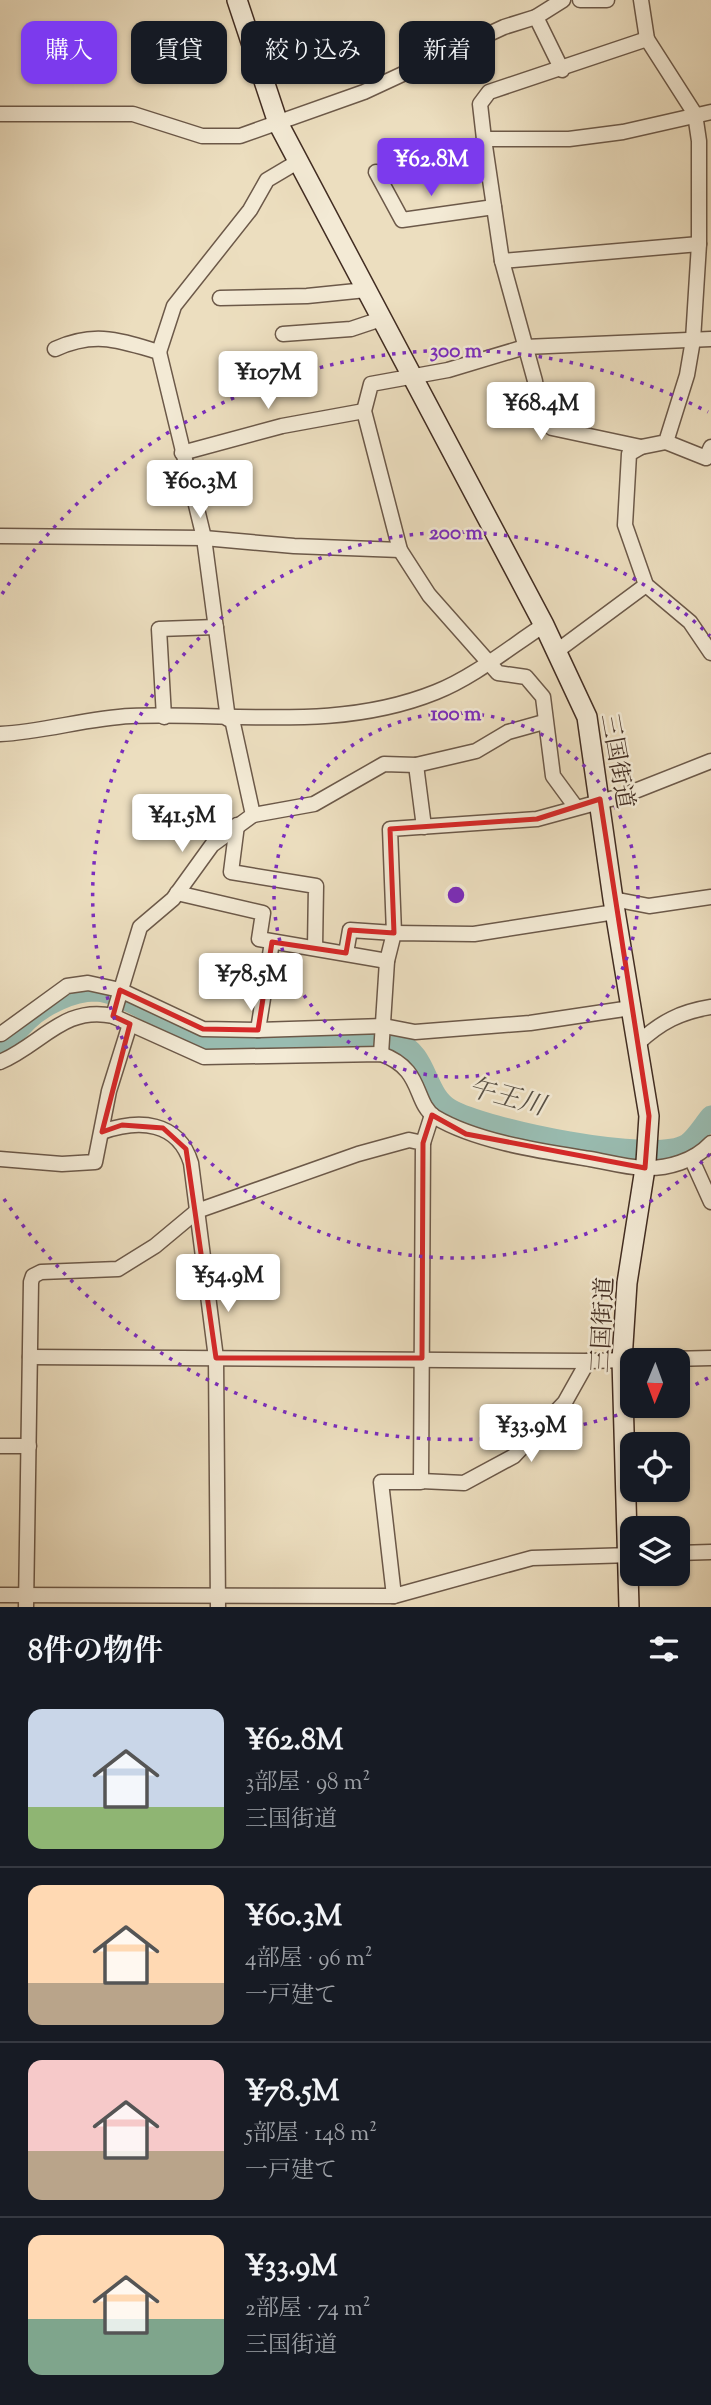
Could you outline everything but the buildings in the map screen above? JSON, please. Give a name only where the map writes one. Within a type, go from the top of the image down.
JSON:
[{"type":"street","name":"三国街道","points":[[237,0],[278,123],[544,625],[587,717],[614,906],[649,1116],[645,1165],[627,1283],[623,1348]]},
{"type":"street","points":[[0,114],[133,114],[202,136],[240,136],[364,92],[504,27],[536,18],[563,0]]},
{"type":"street","points":[[580,0],[607,0]]},
{"type":"street","points":[[641,0],[647,38],[695,114],[699,141],[699,244],[693,340],[687,374],[666,442]]},
{"type":"street","points":[[536,18],[562,69]]},
{"type":"street","points":[[641,447],[546,425],[541,419],[502,261],[480,104],[489,92],[647,38]]},
{"type":"street","points":[[484,139],[582,137],[623,132],[711,112]]},
{"type":"street","points":[[253,815],[230,719],[204,538],[159,352],[174,306],[250,210],[267,180],[299,161]]},
{"type":"street","points":[[376,172],[402,220],[494,207]]},
{"type":"street","points":[[502,261],[699,244]]},
{"type":"street","points":[[220,298],[307,296],[366,290]]},
{"type":"street","points":[[283,334],[351,329],[382,319]]},
{"type":"street","points":[[55,349],[77,339],[113,338],[159,352]]},
{"type":"street","points":[[575,806],[552,776],[543,697],[526,677],[498,673],[429,595],[400,550],[364,411],[371,384],[412,377],[525,347],[711,339]]},
{"type":"street","points":[[182,453],[282,426],[364,411]]},
{"type":"street","points":[[711,447],[706,457],[666,442],[641,447],[629,454],[626,465],[625,525],[646,585],[690,622],[711,653]]},
{"type":"street","points":[[0,536],[204,538],[299,546],[400,550]]},
{"type":"street","points":[[557,651],[646,585]]},
{"type":"street","points":[[0,734],[31,733],[107,717],[300,720],[403,703],[438,692],[544,625]]},
{"type":"street","points":[[164,717],[159,629],[216,626]]},
{"type":"street","points":[[114,1013],[140,927],[177,893],[203,855],[237,825],[253,815],[314,804],[384,764],[416,765],[476,751],[508,732],[544,722]]},
{"type":"street","points":[[382,1052],[387,961],[394,933],[390,829],[537,819],[600,799],[625,795],[711,761]]},
{"type":"street","points":[[416,765],[424,827]]},
{"type":"street","points":[[237,825],[231,872],[316,886],[315,948]]},
{"type":"street","points":[[177,893],[263,913],[259,939],[387,961]]},
{"type":"street","points":[[346,953],[350,930],[474,934],[614,906],[649,906],[711,897]]},
{"type":"street","points":[[258,1030],[272,942]]},
{"type":"street","points":[[631,1008],[530,1023],[415,1032],[384,1026],[258,1030],[203,1028],[120,990],[88,983],[67,986],[0,1032],[7,1058],[78,1014],[98,1013],[114,1013],[130,1024],[204,1057],[382,1052],[409,1071],[432,1115],[466,1133],[556,1154],[645,1165],[692,1160],[711,1143]]},
{"type":"street","points":[[638,1043],[669,1018],[687,1011],[711,1007]]},
{"type":"street","points":[[0,1159],[62,1164],[95,1162],[109,1091],[130,1024]]},
{"type":"street","points":[[421,1481],[423,1143],[432,1115]]},
{"type":"street","points":[[102,1132],[122,1125],[163,1128],[178,1138],[191,1163],[216,1358],[218,1602]]},
{"type":"street","points":[[27,1601],[33,1276],[41,1272],[118,1269],[155,1246],[197,1211],[358,1154],[409,1140],[423,1143]]},
{"type":"street","points":[[692,1160],[711,1202]]},
{"type":"street","points":[[30,1357],[620,1360]]},
{"type":"street","points":[[690,1358],[711,1358]]},
{"type":"street","points":[[394,1595],[381,1482],[464,1483],[514,1456],[565,1402],[588,1361]]},
{"type":"street","name":"三国街道","points":[[624,1418],[628,1516]]},
{"type":"street","points":[[0,1446],[29,1446]]},
{"type":"street","points":[[690,1553],[711,1552]]},
{"type":"street","points":[[0,1595],[27,1601],[345,1602],[394,1595],[532,1558],[620,1555]]},
{"type":"street","name":"三国街道","points":[[629,1586],[629,1607]]},
{"type":"highlighted area","points":[[600,799],[649,1116],[645,1168],[466,1134],[432,1115],[423,1143],[422,1358],[216,1358],[186,1149],[163,1128],[122,1125],[102,1132],[130,1024],[113,1016],[120,990],[203,1029],[258,1030],[272,942],[346,953],[350,930],[394,933],[390,829],[537,819]]},
{"type":"waterway","name":"午王川","points":[[0,1043],[50,1004],[77,993],[95,991],[122,998],[211,1042],[345,1035],[396,1041],[415,1055],[435,1094],[450,1109],[497,1126],[569,1142],[641,1150],[669,1149],[687,1144],[711,1116]]}]
